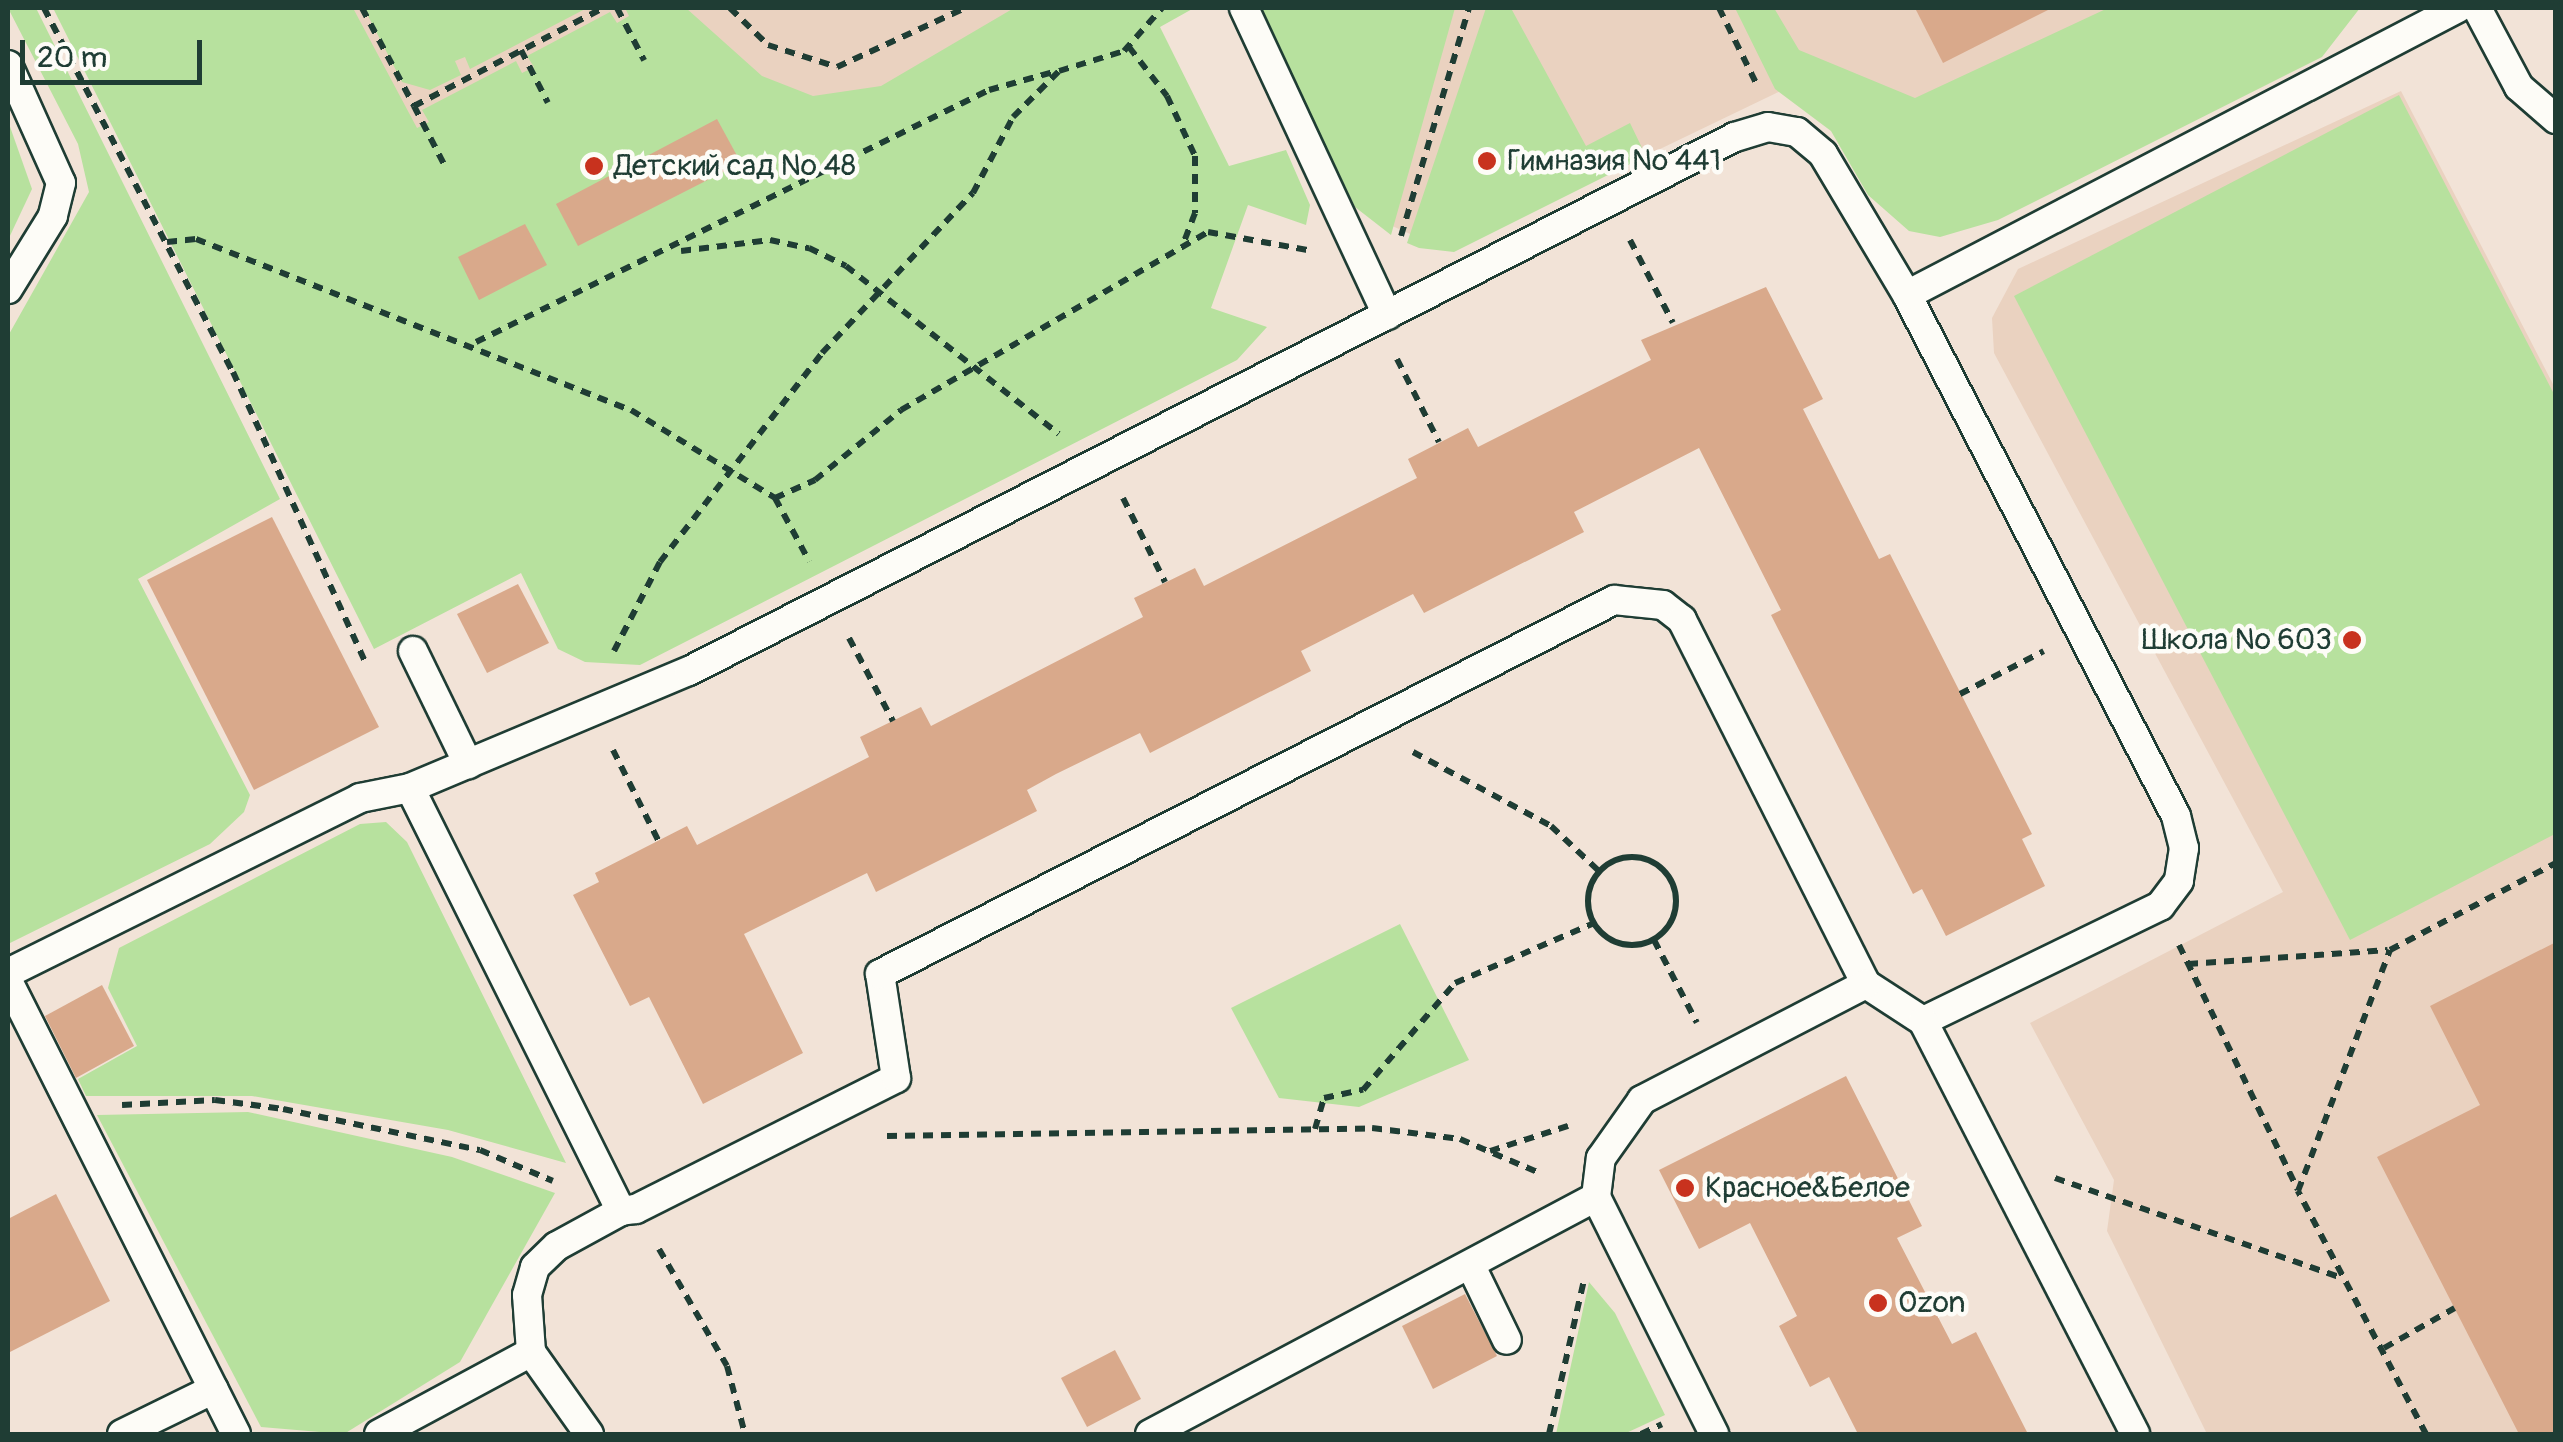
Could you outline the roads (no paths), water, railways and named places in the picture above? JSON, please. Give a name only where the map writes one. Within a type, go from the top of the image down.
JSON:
[{"type":"lane","points":[[1244,8],[1387,315]]},
{"type":"lane","points":[[1907,295],[2458,8]]},
{"type":"lane","points":[[2477,8],[2519,87],[2556,119]]},
{"type":"lane","points":[[8,64],[60,183],[53,216],[8,289]]},
{"type":"lane","points":[[8,973],[360,798],[410,788],[602,708],[829,600],[1735,137],[1768,127],[1798,132],[1823,154],[1907,295],[2176,816],[2184,848],[2178,881],[2160,906],[1924,1021]]},
{"type":"lane","points":[[588,1434],[531,1352],[535,1266],[629,1210],[896,1078],[880,974],[1614,600],[1663,605],[1682,620],[1866,984],[1924,1021],[2135,1434]]},
{"type":"lane","points":[[414,651],[468,764]]},
{"type":"lane","points":[[410,788],[629,1210]]},
{"type":"lane","points":[[8,980],[76,1108],[236,1434]]},
{"type":"lane","points":[[1714,1434],[1596,1197],[1601,1158],[1624,1118],[1716,1061],[1866,984]]},
{"type":"lane","points":[[1150,1434],[1596,1197]]},
{"type":"lane","points":[[1471,1266],[1506,1340]]},
{"type":"lane","points":[[379,1434],[531,1352]]},
{"type":"lane","points":[[122,1434],[214,1388]]},
{"type":"place","name":"Гимназия № 441","points":[[1487,161]]},
{"type":"place","name":"Детский сад № 48","points":[[594,166]]},
{"type":"place","name":"Школа № 603","points":[[2352,640]]},
{"type":"place","name":"Красное&Белое","points":[[1685,1188]]},
{"type":"place","name":"Ozon","points":[[1878,1303]]}]
